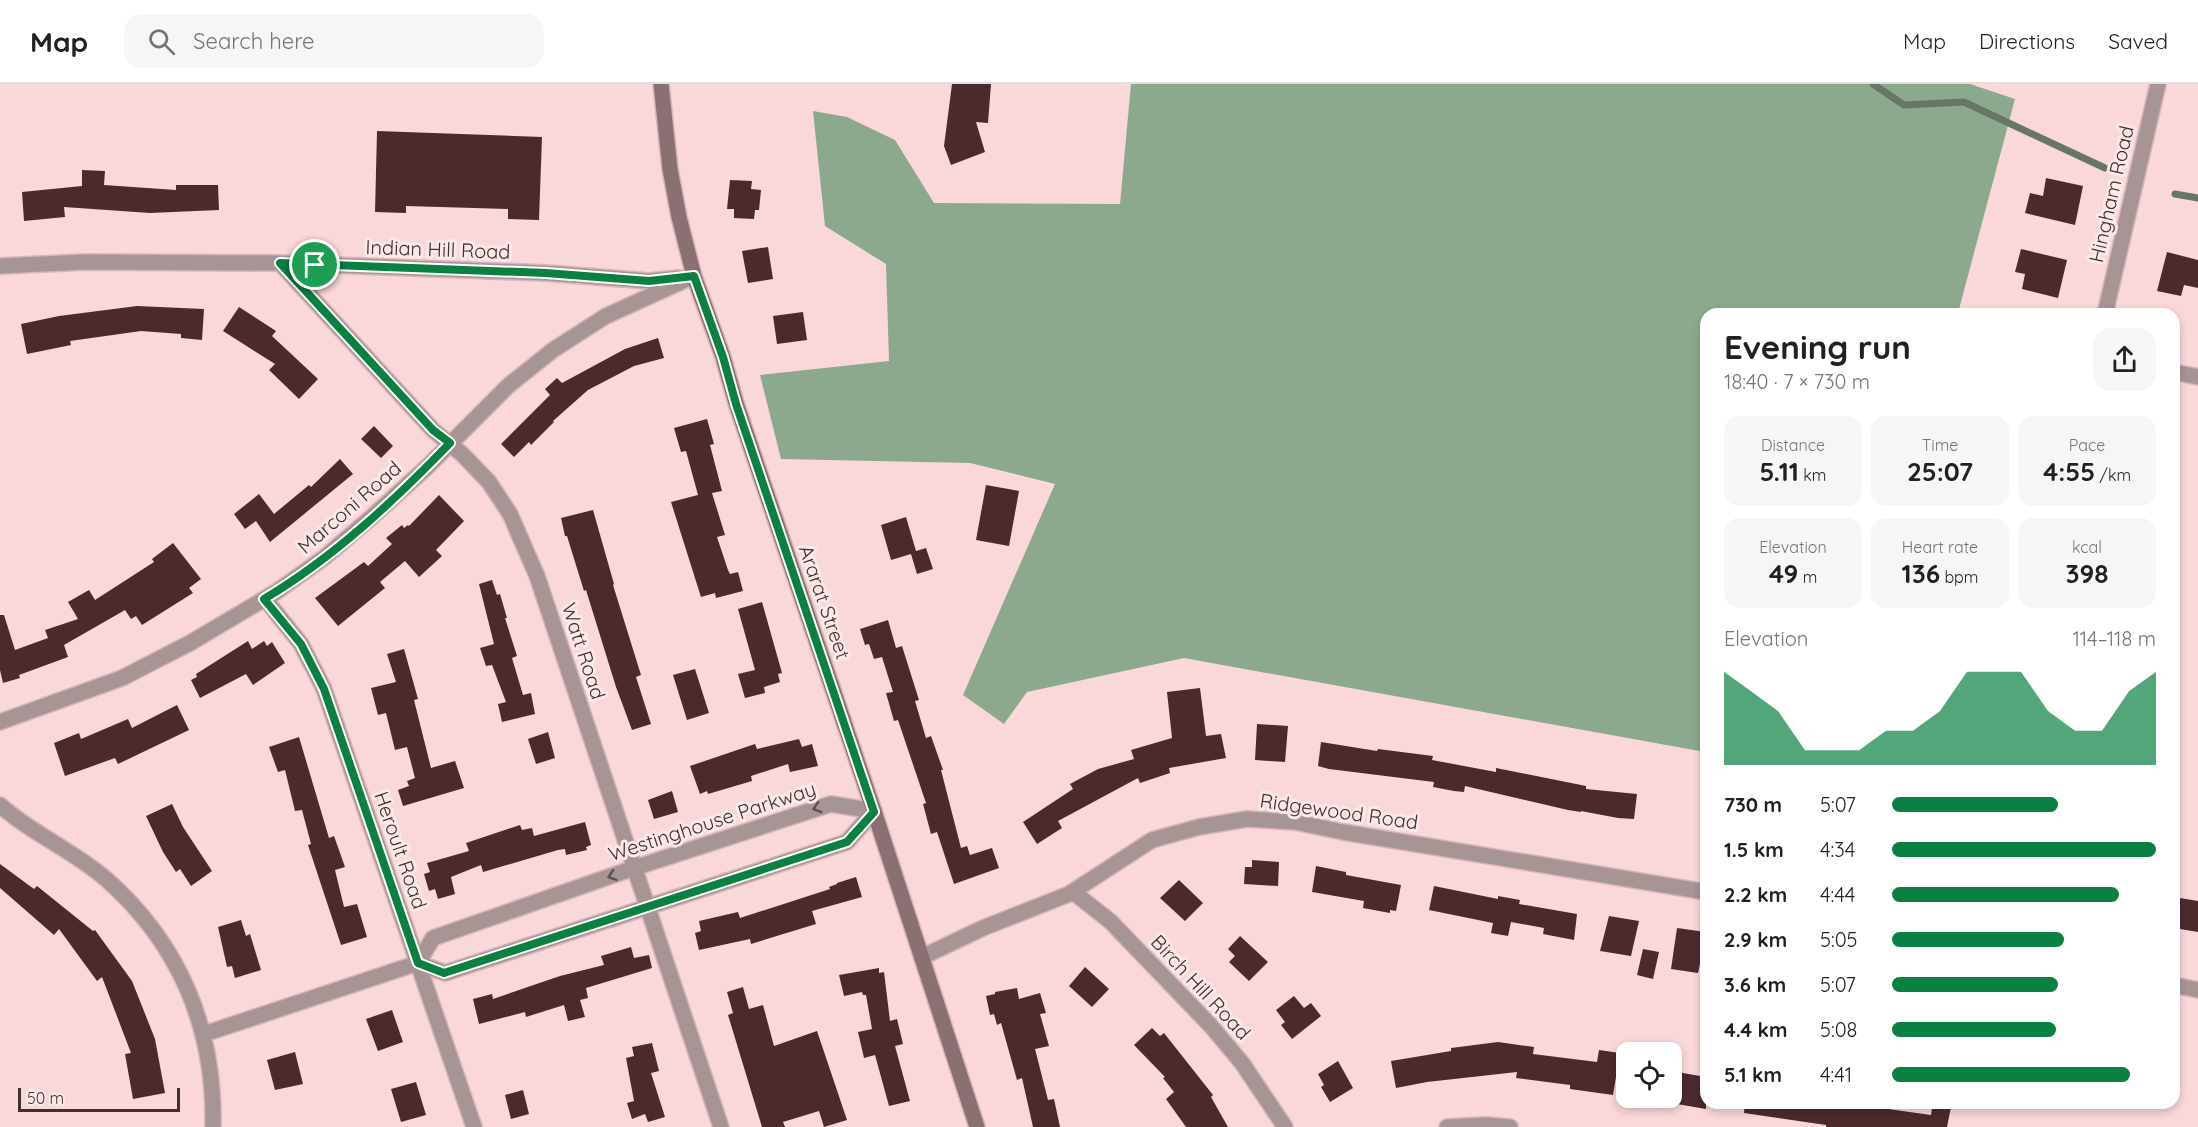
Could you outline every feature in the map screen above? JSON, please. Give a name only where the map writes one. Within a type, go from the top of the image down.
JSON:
[{"type":"main road","name":"Ararat Street","points":[[661,84],[670,169],[694,276],[723,357],[736,404],[874,812],[977,1127]]},
{"type":"street","name":"Hingham Road","points":[[2106,308],[2158,84]]},
{"type":"street","name":"Indian Hill Road","points":[[0,266],[95,262],[280,263],[546,273],[649,281],[694,276]]},
{"type":"street","name":"Watt Road","points":[[280,263],[433,430],[476,467],[510,514],[537,576],[721,1127]]},
{"type":"street","name":"Marconi Road","points":[[0,722],[122,678],[190,643],[301,576],[391,501],[508,386],[577,333],[637,301],[694,276]]},
{"type":"street","points":[[2180,373],[2198,377]]},
{"type":"street","name":"Heroult Road","points":[[264,599],[301,644],[324,689],[474,1127]]},
{"type":"street","name":"Westinghouse Parkway","points":[[418,963],[433,938],[634,868],[831,804],[874,812]]},
{"type":"street","points":[[0,805],[105,878],[146,922],[170,957],[194,1004],[204,1034],[212,1077],[213,1127]]},
{"type":"street","points":[[204,1034],[418,963],[444,973],[847,842],[874,812]]},
{"type":"street","name":"Ridgewood Road","points":[[922,957],[982,928],[1070,894],[1152,840],[1199,827],[1247,819],[1295,822],[1700,891]]},
{"type":"street","name":"Birch Hill Road","points":[[1070,894],[1072,892],[1110,921],[1211,1026],[1242,1063],[1285,1127]]},
{"type":"street","points":[[2180,986],[2198,990]]},
{"type":"street","points":[[1447,1127],[1486,1125],[1510,1127]]},
{"type":"green space","points":[[1131,84],[1970,84],[2015,99],[1959,308],[1700,308],[1700,751],[1184,658],[1027,692],[1004,724],[963,695],[1055,484],[970,463],[781,459],[760,375],[889,361],[886,264],[825,226],[813,111],[847,117],[895,140],[934,203],[1120,204]]},
{"type":"building","points":[[952,84],[991,84],[988,123],[976,122],[985,152],[951,165],[944,146]]},
{"type":"building","points":[[377,131],[542,137],[539,220],[508,219],[508,209],[406,206],[406,213],[375,212]]},
{"type":"building","points":[[82,170],[105,171],[104,185],[176,190],[176,185],[218,185],[219,210],[150,213],[64,207],[65,217],[24,221],[22,192],[82,186]]},
{"type":"building","points":[[2046,178],[2083,186],[2075,225],[2025,213],[2030,193],[2043,196]]},
{"type":"building","points":[[730,180],[752,181],[751,189],[761,190],[759,210],[755,210],[754,219],[734,218],[734,209],[727,209]]},
{"type":"building","points":[[768,247],[773,279],[748,283],[742,251]]},
{"type":"building","points":[[2021,249],[2067,260],[2058,298],[2022,289],[2025,274],[2015,272]]},
{"type":"building","points":[[2167,252],[2198,260],[2198,288],[2184,285],[2181,296],[2157,291]]},
{"type":"building","points":[[137,306],[204,309],[202,340],[181,338],[181,334],[141,331],[70,341],[71,345],[27,354],[21,324],[59,316]]},
{"type":"building","points":[[239,307],[276,331],[272,336],[318,379],[299,399],[269,370],[275,364],[223,331]]},
{"type":"building","points":[[803,312],[807,340],[777,344],[773,316]]},
{"type":"building","points":[[658,338],[664,358],[634,366],[588,390],[553,421],[531,445],[529,442],[514,457],[501,444],[550,395],[545,389],[557,378],[562,383],[625,349]]},
{"type":"building","points":[[707,419],[714,444],[710,445],[722,491],[712,493],[725,535],[717,537],[728,570],[730,574],[738,572],[743,591],[716,598],[715,593],[701,597],[671,502],[698,495],[686,451],[681,452],[674,428]]},
{"type":"building","points":[[374,426],[393,446],[381,458],[361,439]]},
{"type":"building","points":[[340,459],[353,474],[270,542],[256,521],[245,529],[234,514],[259,494],[274,514],[309,485],[311,487]]},
{"type":"building","points":[[986,485],[1019,491],[1009,546],[976,540]]},
{"type":"building","points":[[439,495],[464,521],[436,550],[442,556],[419,577],[405,561],[380,582],[385,588],[338,626],[315,598],[364,562],[368,566],[392,544],[386,538],[402,525],[404,528],[409,526]]},
{"type":"building","points":[[593,510],[641,675],[636,677],[651,724],[632,730],[586,590],[584,591],[567,536],[565,536],[561,518]]},
{"type":"building","points":[[906,517],[916,551],[926,548],[933,569],[917,574],[911,554],[891,560],[881,525]]},
{"type":"building","points":[[173,543],[201,579],[189,588],[193,593],[142,625],[136,616],[131,619],[125,610],[64,645],[68,657],[3,683],[0,670],[0,615],[4,615],[15,650],[48,638],[45,630],[78,619],[68,602],[89,590],[95,600],[154,562],[152,559]]},
{"type":"building","points":[[492,580],[497,595],[500,594],[507,618],[505,618],[517,656],[512,658],[523,695],[531,693],[535,714],[502,722],[498,704],[506,702],[492,665],[486,666],[480,648],[494,644],[479,584]]},
{"type":"building","points":[[762,602],[782,673],[778,674],[780,682],[764,687],[765,693],[745,698],[738,674],[755,670],[738,609]]},
{"type":"building","points":[[888,620],[896,648],[902,646],[919,700],[915,701],[926,738],[931,736],[943,770],[941,770],[961,848],[967,846],[970,855],[992,848],[999,868],[954,884],[937,832],[931,834],[923,804],[926,803],[898,720],[894,721],[886,693],[893,692],[882,657],[874,659],[869,644],[865,645],[860,629]]},
{"type":"building","points":[[248,641],[252,649],[264,641],[267,646],[272,642],[285,663],[253,685],[246,674],[200,698],[191,680],[197,677],[196,674]]},
{"type":"building","points":[[404,649],[418,699],[414,700],[431,768],[455,761],[464,788],[403,806],[398,790],[409,786],[407,781],[415,778],[407,747],[395,750],[386,713],[378,715],[371,688],[396,682],[387,654]]},
{"type":"building","points":[[695,669],[709,713],[687,720],[673,675]]},
{"type":"building","points":[[1200,688],[1206,736],[1221,734],[1226,758],[1169,768],[1170,773],[1140,783],[1138,778],[1058,821],[1062,828],[1037,844],[1023,822],[1073,789],[1070,784],[1098,769],[1134,759],[1131,750],[1172,738],[1167,692]]},
{"type":"building","points":[[177,705],[189,730],[118,764],[115,758],[65,776],[54,743],[79,733],[81,739],[128,719],[132,728]]},
{"type":"building","points":[[1257,724],[1288,726],[1285,762],[1255,760]]},
{"type":"building","points":[[548,732],[555,758],[536,764],[528,739]]},
{"type":"building","points":[[299,737],[329,838],[334,836],[345,867],[335,870],[344,907],[357,904],[367,937],[341,945],[308,845],[311,844],[302,810],[295,811],[285,770],[278,772],[269,747]]},
{"type":"building","points":[[799,739],[802,747],[812,744],[818,766],[790,772],[788,764],[751,776],[752,781],[708,794],[707,791],[700,794],[690,766],[755,744],[757,749]]},
{"type":"building","points":[[1321,742],[1377,751],[1378,749],[1433,756],[1432,760],[1496,772],[1496,768],[1586,786],[1586,789],[1637,794],[1634,819],[1568,810],[1465,786],[1464,792],[1454,791],[1433,787],[1434,782],[1329,769],[1318,766]]},
{"type":"building","points":[[672,791],[678,812],[654,819],[648,800]]},
{"type":"building","points":[[172,804],[183,827],[212,871],[191,886],[180,869],[176,872],[163,852],[146,816]]},
{"type":"building","points":[[585,822],[591,845],[586,847],[587,850],[566,855],[565,849],[558,850],[483,872],[481,865],[451,877],[455,894],[438,899],[435,889],[429,891],[424,874],[430,872],[427,863],[469,851],[466,843],[520,825],[522,830],[532,828],[534,836]]},
{"type":"building","points":[[1252,860],[1279,862],[1278,886],[1244,884],[1245,867],[1252,867]]},
{"type":"building","points":[[0,864],[34,889],[37,886],[93,931],[95,930],[132,981],[155,1039],[165,1093],[133,1099],[125,1054],[131,1053],[102,977],[97,981],[59,929],[54,935],[0,888]]},
{"type":"building","points":[[1316,866],[1346,872],[1346,875],[1401,885],[1396,911],[1390,910],[1390,913],[1363,908],[1364,901],[1312,892]]},
{"type":"building","points":[[856,877],[862,897],[812,911],[816,924],[751,944],[750,939],[699,950],[695,933],[701,931],[699,921],[738,912],[740,918],[830,889],[829,887],[837,883]]},
{"type":"building","points":[[1179,880],[1203,903],[1185,921],[1160,898]]},
{"type":"building","points":[[1434,886],[1498,899],[1498,896],[1520,900],[1519,904],[1577,914],[1574,940],[1543,934],[1544,928],[1511,922],[1508,936],[1491,933],[1493,923],[1429,910]]},
{"type":"building","points":[[2180,898],[2198,901],[2198,932],[2180,929]]},
{"type":"building","points":[[1609,916],[1639,921],[1631,956],[1600,951]]},
{"type":"building","points":[[241,920],[246,936],[250,934],[261,970],[235,978],[232,966],[227,967],[218,927]]},
{"type":"building","points":[[1677,928],[1700,931],[1698,973],[1671,969]]},
{"type":"building","points":[[1240,936],[1268,962],[1249,981],[1229,962],[1235,956],[1228,949]]},
{"type":"building","points":[[631,947],[634,958],[649,955],[652,968],[586,988],[588,998],[580,1000],[585,1017],[568,1021],[564,1005],[526,1017],[525,1012],[479,1024],[473,999],[492,994],[493,999],[560,976],[604,965],[601,956]]},
{"type":"building","points":[[1643,949],[1659,952],[1653,979],[1637,975]]},
{"type":"building","points":[[1085,967],[1109,989],[1092,1007],[1069,986]]},
{"type":"building","points":[[879,968],[879,973],[884,972],[890,1021],[897,1019],[903,1044],[895,1046],[910,1101],[889,1106],[875,1055],[864,1058],[858,1032],[872,1029],[866,995],[862,992],[844,996],[839,975]]},
{"type":"building","points":[[743,987],[749,1009],[763,1005],[774,1046],[817,1031],[847,1120],[824,1127],[819,1111],[783,1122],[785,1127],[762,1127],[728,1015],[733,1013],[727,992]]},
{"type":"building","points":[[1017,988],[1019,999],[1040,993],[1046,1013],[1040,1014],[1049,1046],[1035,1049],[1048,1100],[1054,1099],[1060,1127],[1033,1127],[1022,1078],[1017,1080],[1001,1023],[997,1025],[994,1014],[990,1015],[986,996]]},
{"type":"building","points":[[1294,996],[1304,1008],[1311,1003],[1321,1016],[1292,1039],[1281,1025],[1285,1022],[1276,1010]]},
{"type":"building","points":[[392,1010],[403,1042],[378,1051],[366,1019]]},
{"type":"building","points":[[1152,1028],[1160,1036],[1164,1033],[1213,1095],[1211,1097],[1228,1127],[1186,1127],[1166,1099],[1174,1092],[1163,1078],[1165,1077],[1134,1045]]},
{"type":"building","points":[[1498,1042],[1534,1047],[1533,1054],[1597,1062],[1599,1050],[1616,1052],[1613,1095],[1570,1089],[1570,1085],[1516,1078],[1517,1072],[1427,1082],[1396,1088],[1391,1061],[1451,1051],[1451,1048]]},
{"type":"building","points":[[652,1043],[659,1071],[651,1073],[665,1117],[648,1122],[645,1114],[632,1119],[627,1103],[634,1101],[626,1058],[634,1056],[632,1047]]},
{"type":"building","points":[[295,1052],[303,1084],[275,1090],[267,1060]]},
{"type":"building","points":[[1338,1061],[1353,1088],[1330,1102],[1321,1087],[1324,1085],[1318,1074]]},
{"type":"building","points":[[1682,1073],[1700,1076],[1700,1108],[1682,1105]]},
{"type":"building","points":[[416,1082],[426,1115],[401,1122],[391,1089]]},
{"type":"building","points":[[523,1090],[529,1114],[511,1119],[505,1095]]},
{"type":"building","points":[[1744,1109],[1888,1109],[1931,1115],[1932,1109],[1951,1109],[1947,1127],[1826,1127],[1826,1125],[1744,1113]]},
{"type":"waterway","points":[[1873,84],[1904,105],[1964,102],[2105,168]]},
{"type":"waterway","points":[[2175,194],[2198,198]]},
{"type":"route","points":[[280,263],[315,265],[546,273],[649,281],[694,276],[874,812],[847,842],[444,973],[418,963],[324,689],[301,644],[264,599],[301,576],[350,537],[391,501],[450,443],[433,430],[280,263]]}]
